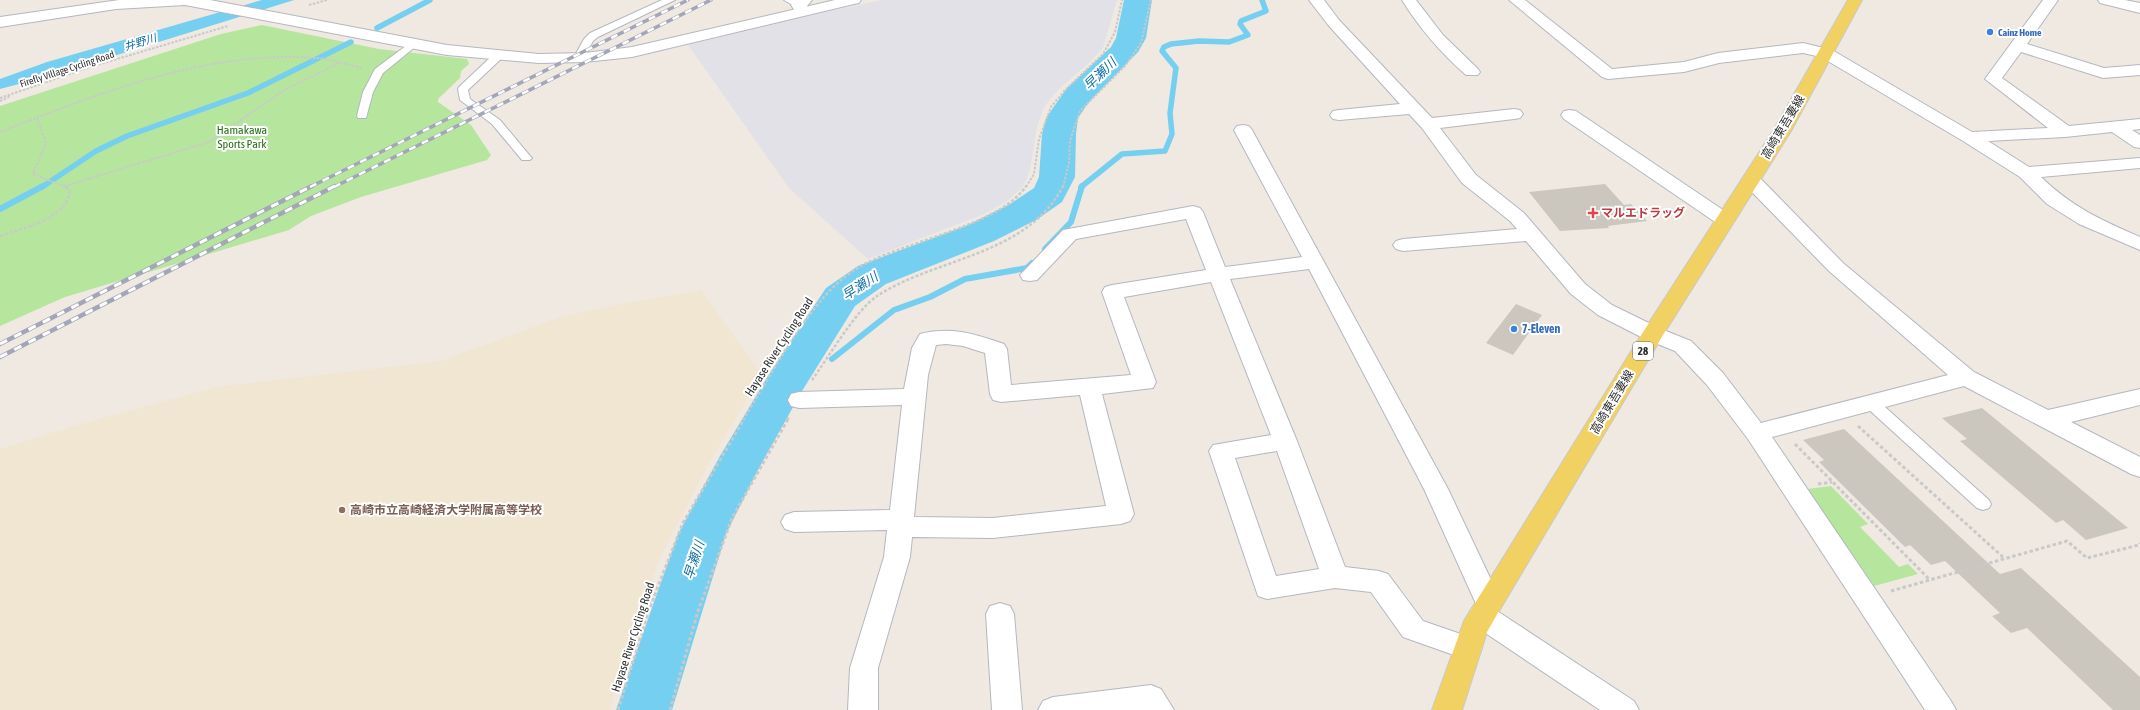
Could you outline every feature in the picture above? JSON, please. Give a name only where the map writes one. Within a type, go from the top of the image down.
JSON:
[{"type":"main road","name":"高崎東吾妻線","points":[[1447,710],[1468,648],[1486,609],[1653,334],[1782,131],[1855,0]]},
{"type":"street","points":[[0,22],[143,1],[173,0],[217,6],[411,45],[498,56],[578,59],[632,52],[799,4],[854,0]]},
{"type":"street","points":[[1316,0],[1334,24],[1428,124],[1469,179],[1517,217],[1578,289],[1605,310],[1653,334],[1683,346],[1715,378],[1756,433],[1940,710]]},
{"type":"street","points":[[1409,0],[1421,19],[1450,53],[1472,72]]},
{"type":"street","points":[[1516,0],[1608,74],[1684,67],[1718,58],[1803,48],[1826,53],[1969,137],[2026,173],[2054,200],[2086,220],[2140,244]]},
{"type":"street","points":[[2051,0],[1993,79],[2065,132]]},
{"type":"street","points":[[2105,0],[2140,8]]},
{"type":"street","points":[[2017,46],[2103,72],[2140,70]]},
{"type":"street","points":[[1339,115],[1413,108]]},
{"type":"street","points":[[1428,124],[1514,114]]},
{"type":"street","points":[[1570,115],[1725,220]]},
{"type":"street","points":[[1969,137],[2065,132],[2140,124]]},
{"type":"street","points":[[2114,126],[2140,143]]},
{"type":"street","points":[[1243,130],[1436,489],[1486,609],[1624,710]]},
{"type":"street","points":[[2026,173],[2140,163]]},
{"type":"street","points":[[2120,165],[2140,175]]},
{"type":"street","points":[[1751,180],[1836,267],[1966,378],[2048,419],[2140,468]]},
{"type":"street","points":[[1030,275],[1070,234],[1194,212],[1285,441],[1335,577]]},
{"type":"street","points":[[1403,245],[1532,234]]},
{"type":"street","points":[[863,710],[864,668],[897,557],[914,397],[923,348],[928,339],[942,336],[964,338],[996,349],[1001,394],[1145,382],[1112,292],[1219,274],[1314,262]]},
{"type":"street","points":[[1756,433],[1966,378]]},
{"type":"street","points":[[794,522],[901,524],[993,528],[1121,514],[1089,386]]},
{"type":"street","points":[[2048,419],[2140,396]]},
{"type":"street","points":[[799,400],[914,397]]},
{"type":"street","points":[[1285,441],[1221,451],[1267,588],[1335,577],[1379,582],[1413,629],[1468,648]]},
{"type":"street","points":[[1000,614],[1007,710]]},
{"type":"street","points":[[1053,710],[1151,698],[1159,710]]},
{"type":"lane","points":[[578,59],[589,39],[594,35],[670,0]]},
{"type":"lane","points":[[362,116],[368,92],[379,70],[411,45]]},
{"type":"lane","points":[[498,56],[463,89],[465,100],[496,122],[526,158]]},
{"type":"lane","points":[[1871,403],[1983,504]]},
{"type":"path","name":"Hayase River Cycling Road","points":[[618,710],[650,607],[683,523],[725,449],[802,325],[834,285],[854,270],[871,260],[979,220],[998,210],[1022,193],[1034,174],[1039,139],[1050,108],[1065,90],[1103,54],[1111,42],[1122,0]]},
{"type":"path","points":[[670,710],[697,614],[732,518],[799,400],[827,356],[860,313],[876,297],[904,282],[1008,240],[1042,217],[1063,187],[1069,163],[1070,141],[1080,111],[1125,66],[1141,43],[1151,0]]},
{"type":"path","name":"Firefly Village Cycling Road","points":[[0,98],[87,68],[230,26]]},
{"type":"path","points":[[0,132],[156,77],[206,65],[244,60],[310,58],[379,70]]},
{"type":"path","points":[[65,186],[209,142],[227,131],[284,90],[340,63]]},
{"type":"path","points":[[0,102],[18,92]]},
{"type":"path","points":[[0,236],[44,219],[62,208],[68,201],[70,191],[65,186],[33,174],[37,161],[46,143],[37,118]]},
{"type":"path","points":[[1854,423],[2004,558]]},
{"type":"path","points":[[1790,439],[1930,580]]},
{"type":"path","points":[[1866,598],[2067,541],[2087,558],[2139,545],[2140,543]]},
{"type":"shaded area","points":[[882,0],[1117,0],[1103,48],[1089,63],[1058,90],[1044,107],[1037,127],[1030,170],[1023,187],[1006,202],[984,214],[868,259],[789,188],[688,45],[774,23]]},
{"type":"shaded area","name":"高崎市立高崎経済大学附属高等学校","points":[[701,290],[762,375],[710,461],[660,558],[627,644],[610,710],[0,710],[0,449],[71,427],[216,387],[441,361],[558,318],[590,310]]},
{"type":"green space","name":"Hamakawa Sports Park","points":[[262,25],[379,49],[467,59],[469,64],[461,71],[460,78],[438,99],[438,102],[471,125],[491,155],[487,160],[361,197],[311,216],[289,230],[65,297],[0,326],[0,106],[221,34]]},
{"type":"green space","points":[[1831,486],[1868,524],[1860,527],[1899,567],[1908,564],[1918,574],[1874,586],[1807,489]]},
{"type":"water","name":"井野川","points":[[262,0],[294,0],[56,74],[0,89],[0,79],[47,62]]},
{"type":"building","name":"マルエドラッグ","points":[[1605,184],[1624,205],[1631,204],[1647,221],[1608,226],[1609,228],[1560,231],[1529,192]]},
{"type":"building","name":"7-Eleven","points":[[1516,304],[1542,315],[1513,355],[1486,343]]},
{"type":"building","points":[[1982,408],[2128,528],[2086,540],[2063,520],[2056,523],[1960,441],[1967,439],[1942,418]]},
{"type":"building","points":[[1844,429],[2000,574],[2021,568],[2140,677],[2140,710],[2113,710],[2027,628],[2011,633],[1992,616],[2000,613],[1945,561],[1931,565],[1910,545],[1905,547],[1819,462],[1824,460],[1803,440]]},
{"type":"waterway","points":[[377,28],[430,0]]},
{"type":"waterway","name":"早瀬川","points":[[644,710],[702,534],[736,468],[783,387],[840,297],[872,275],[981,233],[1023,212],[1049,194],[1057,177],[1059,134],[1062,118],[1078,95],[1123,52],[1131,38],[1138,0]]},
{"type":"waterway","points":[[1082,186],[1122,154],[1165,151],[1172,134],[1170,113],[1176,68],[1162,51],[1164,47],[1171,44],[1199,41],[1229,42],[1248,35],[1240,24],[1241,21],[1266,11],[1262,0]]},
{"type":"waterway","points":[[42,187],[96,151],[127,136],[248,93],[351,42]]},
{"type":"waterway","points":[[0,209],[43,186]]},
{"type":"waterway","points":[[1045,249],[1071,222],[1082,186]]},
{"type":"waterway","points":[[832,359],[894,310],[930,297],[965,279],[1027,268],[1032,263]]},
{"type":"waterway","points":[[796,367],[811,368]]},
{"type":"railway","points":[[311,186],[688,0]]},
{"type":"railway","points":[[334,187],[711,0]]},
{"type":"railway","points":[[0,344],[311,186]]},
{"type":"railway","points":[[0,357],[335,186]]},
{"type":"place","name":"Cainz Home","points":[[1990,32]]},
{"type":"place","name":"マルエドラッグ","points":[[1593,213]]},
{"type":"place","name":"7-Eleven","points":[[1514,329]]},
{"type":"place","name":"高崎市立高崎経済大学附属高等学校","points":[[342,510]]}]
